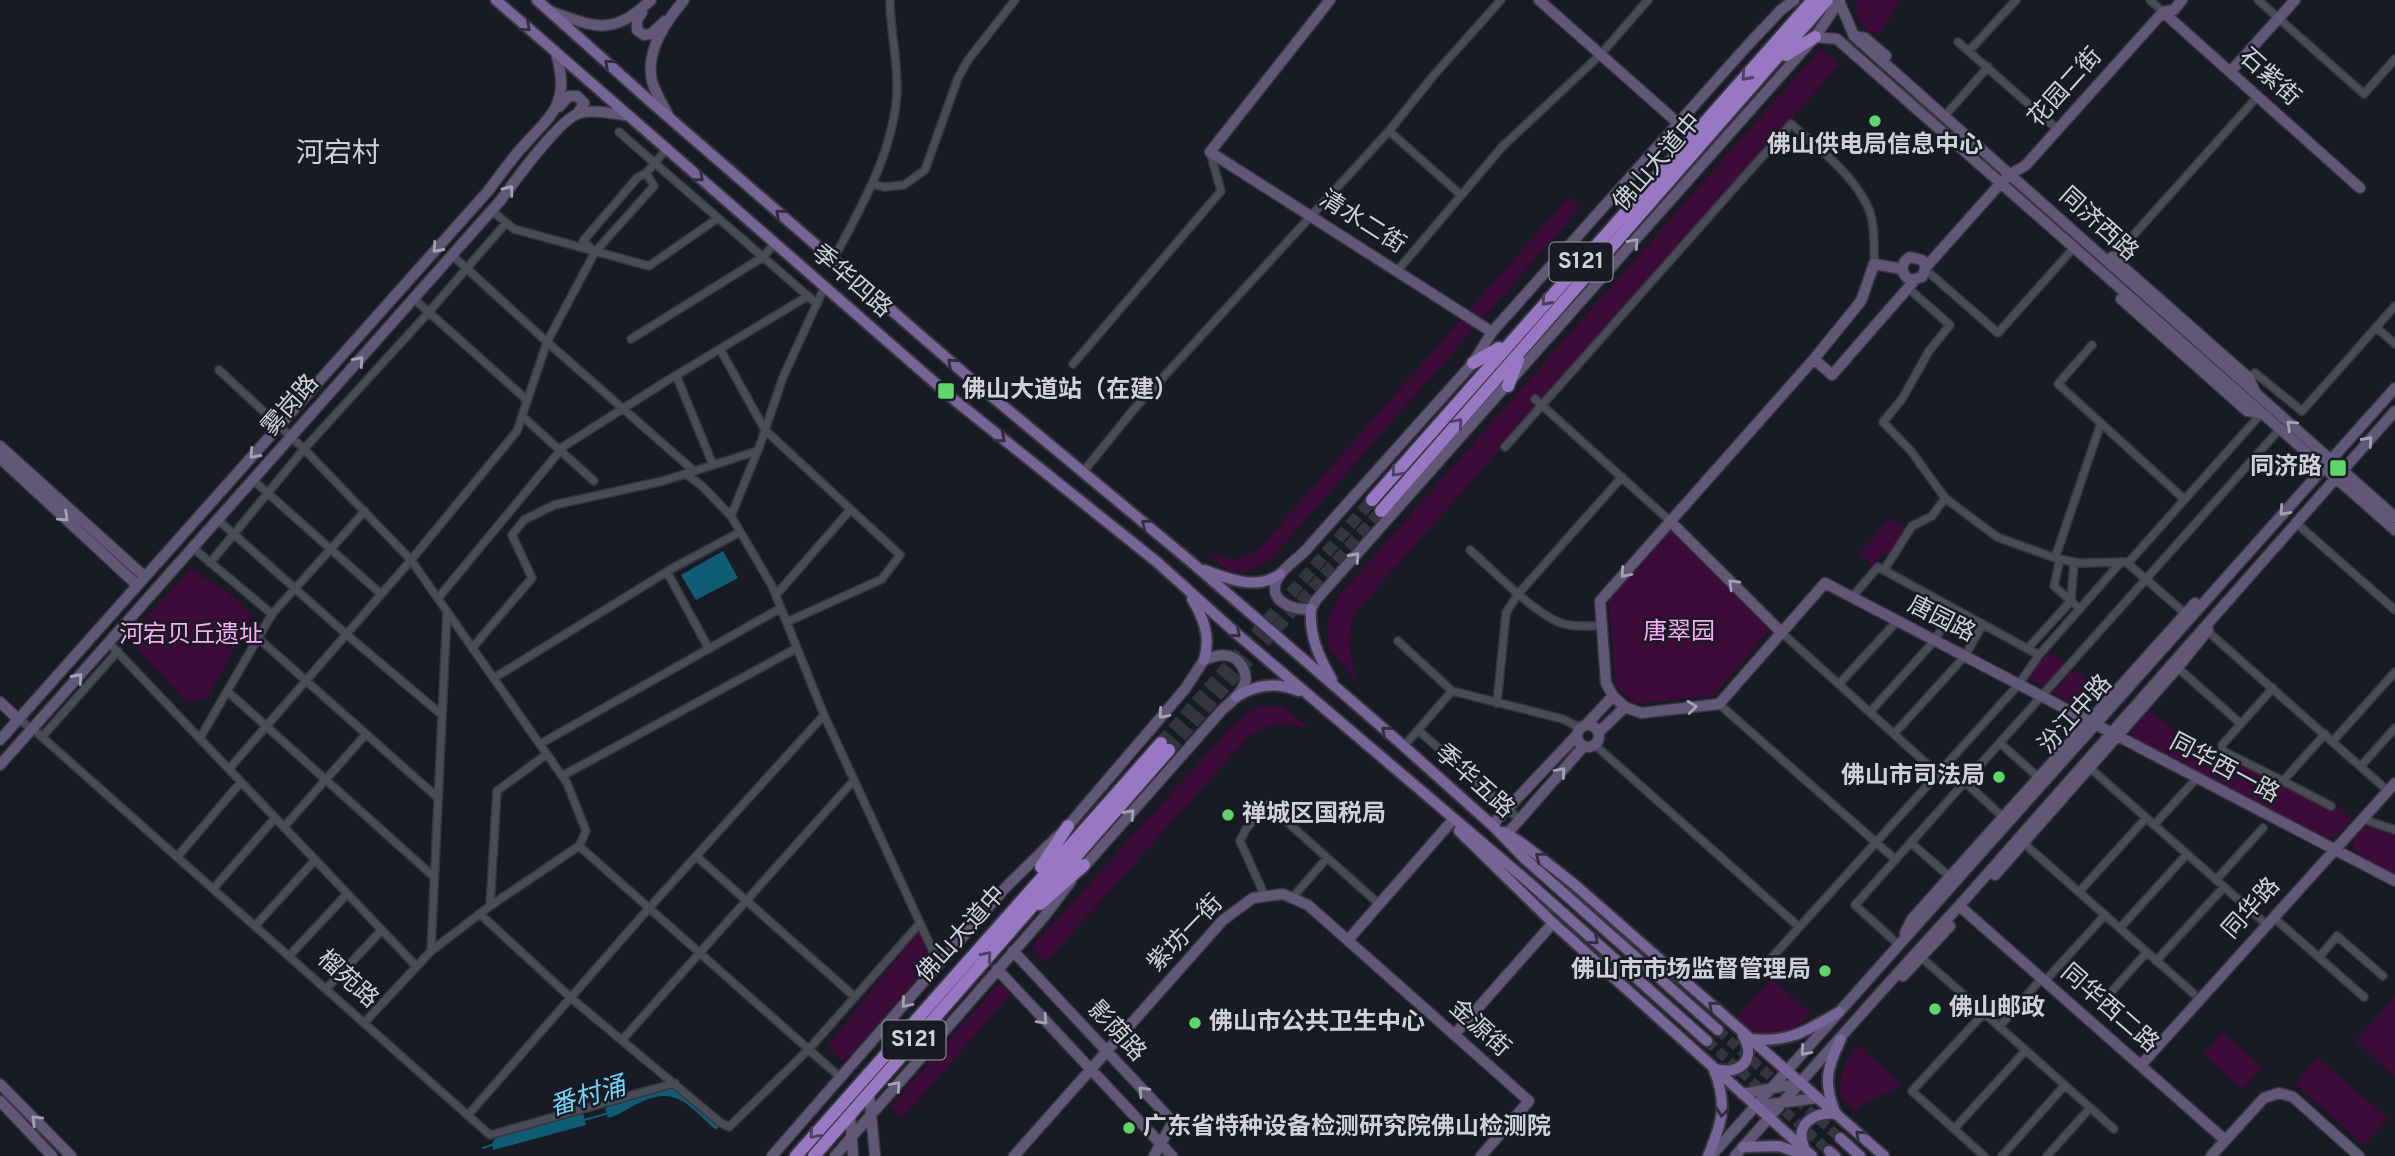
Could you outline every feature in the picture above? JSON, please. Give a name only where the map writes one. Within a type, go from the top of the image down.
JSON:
[{"type":"highway","points":[[1792,24],[1805,0]]},
{"type":"highway","name":"佛山大道中","points":[[1372,500],[1814,0]]},
{"type":"highway","name":"佛山大道中","points":[[1381,512],[1774,62],[1835,0]]},
{"type":"highway","points":[[1774,62],[1815,37]]},
{"type":"highway","points":[[1473,363],[1511,341]]},
{"type":"highway","points":[[1508,386],[1522,350]]},
{"type":"highway","name":"佛山大道中","points":[[796,1156],[1165,746]]},
{"type":"highway","points":[[1011,920],[1068,827]]},
{"type":"highway","points":[[1011,920],[1060,889],[1084,865]]},
{"type":"highway","name":"佛山大道中","points":[[814,1156],[1011,920]]},
{"type":"main road","name":"季华四路","points":[[496,0],[957,402],[1185,587]]},
{"type":"main road","name":"季华四路","points":[[537,0],[972,380],[1198,568]]},
{"type":"main road","points":[[669,118],[652,81],[652,51],[684,0]]},
{"type":"main road","points":[[1210,152],[1330,0]]},
{"type":"main road","points":[[1539,0],[1679,124]]},
{"type":"main road","points":[[1198,568],[1245,583],[1258,583],[1280,574],[1305,551],[1473,363],[1492,332],[1679,124],[1780,5],[1794,0]]},
{"type":"main road","points":[[1337,688],[1317,651],[1312,635],[1312,608],[1316,600],[1815,37],[1835,0]]},
{"type":"main road","name":"同济西路","points":[[1835,0],[1853,36],[2012,173],[2257,396],[2338,474]]},
{"type":"main road","name":"花园二街","points":[[1926,268],[1998,186],[2026,165],[2163,12],[2174,10],[2182,0]]},
{"type":"main road","points":[[2230,72],[2295,0]]},
{"type":"main road","points":[[549,11],[589,25],[611,26],[634,16],[650,1]]},
{"type":"main road","points":[[650,1],[637,20],[637,30],[644,36],[651,34],[673,15]]},
{"type":"main road","name":"石紫街","points":[[2163,12],[2360,188]]},
{"type":"main road","points":[[1853,36],[1865,37],[2012,173],[2249,378],[2257,396]]},
{"type":"main road","name":"同济西路","points":[[1815,37],[1837,39],[1998,186],[2279,430],[2326,463]]},
{"type":"main road","points":[[1843,45],[1847,55],[1998,186],[2069,253],[2247,411],[2261,414]]},
{"type":"main road","points":[[555,112],[562,93],[562,74],[556,54]]},
{"type":"main road","points":[[555,112],[569,96],[577,96],[584,103],[578,113]]},
{"type":"main road","points":[[1902,104],[1914,108],[1919,120]]},
{"type":"main road","name":"雾岗路","points":[[0,740],[488,191],[555,112]]},
{"type":"main road","points":[[578,113],[603,112],[629,116]]},
{"type":"main road","name":"雾岗路","points":[[0,765],[492,211],[538,153],[565,123],[578,113]]},
{"type":"main road","name":"清水二街","points":[[1210,152],[1492,332]]},
{"type":"main road","points":[[1814,359],[1832,375],[1911,284],[1922,277],[1926,268],[1922,260],[1910,257],[1904,261],[1902,269],[1911,284]]},
{"type":"main road","points":[[1670,521],[1781,632],[1719,704],[1641,713],[1625,707],[1613,696],[1606,683],[1600,601],[1670,521],[1814,359],[1861,301],[1874,264],[1902,269]]},
{"type":"main road","points":[[2141,292],[2162,301],[2170,317]]},
{"type":"main road","name":"汾江中路","points":[[1710,1156],[2093,722],[2395,388]]},
{"type":"main road","name":"汾江中路","points":[[1739,1152],[2114,734],[2295,522],[2395,411]]},
{"type":"main road","points":[[2,455],[145,577]]},
{"type":"main road","points":[[2,455],[137,585]]},
{"type":"main road","points":[[2338,474],[2358,498],[2395,530]]},
{"type":"main road","points":[[2338,474],[2392,513]]},
{"type":"main road","points":[[2358,498],[2358,506],[2395,537]]},
{"type":"main road","points":[[1899,945],[1912,919],[2038,777],[2093,722],[2230,565],[2260,538]]},
{"type":"main road","name":"季华五路","points":[[1198,568],[1404,746],[1492,825],[1524,858],[1718,1030]]},
{"type":"main road","points":[[1280,574],[1275,589],[1278,599],[1290,608],[1312,608]]},
{"type":"main road","name":"唐园路","points":[[1781,632],[1825,583],[2093,722]]},
{"type":"main road","points":[[772,1156],[1006,887],[1068,827],[1185,689],[1204,660],[1206,628],[1204,618],[1185,587]]},
{"type":"main road","name":"季华五路","points":[[1185,587],[1707,1041]]},
{"type":"main road","points":[[1865,1013],[1921,957],[2090,768],[2114,734],[2178,668],[2205,629]]},
{"type":"main road","points":[[1204,660],[1224,654],[1239,662],[1246,676],[1236,697]]},
{"type":"main road","points":[[1236,697],[1249,688],[1278,684],[1309,695]]},
{"type":"main road","points":[[1613,696],[1492,825],[1523,844],[1574,884],[1884,1156]]},
{"type":"main road","name":"佛山大道中","points":[[835,1156],[1043,918],[1084,865],[1236,697]]},
{"type":"main road","points":[[0,702],[18,719]]},
{"type":"main road","points":[[1599,732],[1625,707]]},
{"type":"main road","name":"同华西一路","points":[[2093,722],[2196,779],[2395,881]]},
{"type":"main road","points":[[1593,726],[1599,732],[1595,745],[1583,747],[1577,741],[1581,729],[1593,726]]},
{"type":"main road","points":[[1507,834],[1583,747]]},
{"type":"main road","name":"同华路","points":[[2141,1065],[2391,787]]},
{"type":"main road","points":[[1431,800],[1491,864],[1552,923],[1808,1154]]},
{"type":"main road","points":[[1265,896],[1283,894],[1308,905],[1348,940],[1451,822]]},
{"type":"main road","name":"紫坊一街","points":[[1014,1156],[1223,920],[1254,898],[1265,896]]},
{"type":"main road","name":"同华西二路","points":[[1964,910],[2225,1140]]},
{"type":"main road","points":[[1454,1035],[1552,923]]},
{"type":"main road","name":"金源街","points":[[1348,940],[1529,1101],[1481,1156]]},
{"type":"main road","name":"影荫路","points":[[1013,951],[1173,1122],[1160,1144]]},
{"type":"main road","name":"影荫路","points":[[997,969],[1172,1156]]},
{"type":"main road","points":[[1750,1039],[1773,1041],[1787,1038],[1809,1030],[1839,1012]]},
{"type":"main road","points":[[1713,1068],[1731,1072],[1745,1062],[1748,1046],[1738,1028]]},
{"type":"main road","points":[[1836,1114],[1827,1081],[1831,1059],[1841,1039]]},
{"type":"main road","points":[[1710,1156],[1724,1104],[1713,1068]]},
{"type":"main road","points":[[1742,1094],[1801,1083]]},
{"type":"main road","points":[[0,1084],[71,1156]]},
{"type":"main road","points":[[869,1092],[875,1156]]},
{"type":"main road","points":[[2211,1156],[2263,1098],[2273,1093],[2284,1093],[2293,1097],[2359,1156]]},
{"type":"main road","points":[[1755,1106],[1818,1098]]},
{"type":"main road","points":[[0,1101],[52,1156]]},
{"type":"main road","points":[[850,1114],[853,1156]]},
{"type":"main road","points":[[1808,1154],[1801,1136],[1805,1124],[1819,1114],[1836,1114]]},
{"type":"main road","points":[[1840,1138],[1860,1156]]},
{"type":"main road","points":[[1154,1156],[1160,1144]]},
{"type":"main road","points":[[1739,1152],[1779,1146],[1808,1154]]},
{"type":"street","points":[[833,260],[873,184],[887,143],[897,93],[890,0]]},
{"type":"street","points":[[873,184],[884,187],[904,185],[925,170],[957,78],[1015,0]]},
{"type":"street","points":[[1083,472],[1134,409],[1389,131],[1434,75],[1501,0]]},
{"type":"street","points":[[1398,270],[1502,147],[1600,55],[1648,0]]},
{"type":"street","points":[[1969,51],[2016,0]]},
{"type":"street","name":"石紫街","points":[[2150,0],[2163,12]]},
{"type":"street","points":[[2258,0],[2364,94],[2395,59]]},
{"type":"street","points":[[1958,42],[2057,129]]},
{"type":"street","points":[[1948,112],[1987,67]]},
{"type":"street","points":[[2113,258],[2258,96]]},
{"type":"street","points":[[1505,446],[1791,124],[1824,152],[1859,191],[1872,219],[1874,264]]},
{"type":"street","points":[[1389,131],[1461,195]]},
{"type":"street","points":[[619,132],[817,304]]},
{"type":"street","points":[[595,252],[583,241],[637,178],[646,173],[667,149]]},
{"type":"street","points":[[1073,364],[1221,191],[1210,152]]},
{"type":"street","points":[[229,769],[411,560],[517,431],[547,342],[595,252],[654,186],[646,173]]},
{"type":"street","points":[[492,211],[514,229],[649,266],[718,218]]},
{"type":"street","points":[[210,563],[304,449],[429,313],[506,223]]},
{"type":"street","points":[[631,339],[763,257],[774,244]]},
{"type":"street","points":[[1926,268],[1998,333],[2069,253]]},
{"type":"street","points":[[452,255],[694,471]]},
{"type":"street","points":[[1911,284],[1950,325],[1929,351],[1902,399],[1883,422],[1910,451],[1945,498],[1997,537],[2074,562],[2124,562],[2186,614]]},
{"type":"street","points":[[732,516],[783,377],[825,286]]},
{"type":"street","points":[[439,597],[564,446],[808,296]]},
{"type":"street","points":[[414,299],[527,400]]},
{"type":"street","points":[[2249,378],[2255,373],[2302,411],[2395,306]]},
{"type":"street","points":[[2376,327],[2395,344]]},
{"type":"street","points":[[2092,345],[2058,384],[2184,499]]},
{"type":"street","points":[[720,349],[765,430],[900,555],[882,579],[787,622]]},
{"type":"street","points":[[219,370],[304,449],[411,560],[562,776],[586,831],[579,846],[490,906],[431,951],[364,1023]]},
{"type":"street","points":[[676,375],[713,465]]},
{"type":"street","points":[[1535,400],[1670,521]]},
{"type":"street","points":[[1767,963],[2019,684],[2039,654],[2261,414]]},
{"type":"street","points":[[522,416],[594,481]]},
{"type":"street","points":[[2080,609],[2054,586],[2057,558],[2102,423]]},
{"type":"street","points":[[1899,945],[1854,905],[2001,744],[2279,430]]},
{"type":"street","points":[[512,535],[524,520],[554,505],[663,481],[757,451]]},
{"type":"street","points":[[686,474],[732,516],[776,595],[824,715],[939,964]]},
{"type":"street","points":[[1497,703],[1506,613],[1518,594],[1622,477]]},
{"type":"street","points":[[253,480],[381,594]]},
{"type":"street","points":[[1852,597],[1881,568],[1912,526],[1932,516],[1945,498]]},
{"type":"street","points":[[776,595],[850,510]]},
{"type":"street","points":[[200,738],[272,614],[365,511]]},
{"type":"street","points":[[218,520],[442,715]]},
{"type":"street","points":[[473,647],[532,578],[512,535],[501,522]]},
{"type":"street","points":[[2295,522],[2395,610]]},
{"type":"street","points":[[494,678],[667,572],[740,531]]},
{"type":"street","points":[[193,548],[272,614]]},
{"type":"street","points":[[1470,550],[1518,594],[1552,619],[1565,624],[1602,626]]},
{"type":"street","points":[[2028,648],[2070,601],[2074,562]]},
{"type":"street","points":[[1881,568],[2039,654]]},
{"type":"street","points":[[667,572],[709,649]]},
{"type":"street","points":[[540,744],[781,608]]},
{"type":"street","points":[[1870,712],[1935,640],[1954,608]]},
{"type":"street","points":[[431,951],[447,610]]},
{"type":"street","points":[[1839,684],[1897,621]]},
{"type":"street","points":[[1894,734],[1965,656],[1983,624]]},
{"type":"street","points":[[2205,629],[2361,766],[2391,787]]},
{"type":"street","points":[[1781,632],[1937,774],[1965,783],[2003,817]]},
{"type":"street","points":[[258,638],[437,797]]},
{"type":"street","points":[[1398,640],[1452,691],[1563,719],[1581,729]]},
{"type":"street","points":[[110,643],[416,966]]},
{"type":"street","points":[[562,776],[797,648]]},
{"type":"street","points":[[42,737],[118,652]]},
{"type":"street","points":[[2178,668],[2241,724]]},
{"type":"street","points":[[2333,741],[2395,673]]},
{"type":"street","points":[[2273,688],[2222,745],[2223,751],[2330,806]]},
{"type":"street","points":[[228,691],[434,877]]},
{"type":"street","points":[[1404,746],[1452,691]]},
{"type":"street","points":[[1719,704],[1896,860]]},
{"type":"street","points":[[468,1115],[649,908],[824,715]]},
{"type":"street","name":"榴苑路","points":[[18,719],[33,729],[490,1135],[675,1083]]},
{"type":"street","points":[[2361,766],[2395,728]]},
{"type":"street","points":[[1418,730],[1520,820]]},
{"type":"street","points":[[284,827],[366,734]]},
{"type":"street","points":[[2283,781],[2325,734]]},
{"type":"street","points":[[2001,744],[2038,777]]},
{"type":"street","points":[[1595,745],[1799,927]]},
{"type":"street","points":[[490,906],[496,791],[547,754]]},
{"type":"street","points":[[2090,768],[2224,887],[2319,957],[2364,997]]},
{"type":"street","points":[[2154,825],[2196,779]]},
{"type":"street","points":[[622,1040],[854,780]]},
{"type":"street","points":[[177,857],[241,782]]},
{"type":"street","points":[[1265,896],[1240,841],[1246,829],[1267,804],[1379,904]]},
{"type":"street","points":[[213,889],[275,818]]},
{"type":"street","points":[[2079,892],[2146,818]]},
{"type":"street","points":[[2363,819],[2395,830]]},
{"type":"street","points":[[2216,880],[2263,828]]},
{"type":"street","points":[[1911,843],[1950,877]]},
{"type":"street","points":[[579,846],[841,1078]]},
{"type":"street","points":[[2028,847],[2193,993]]},
{"type":"street","points":[[2120,928],[2187,854]]},
{"type":"street","points":[[696,856],[855,997]]},
{"type":"street","points":[[1292,898],[1327,858]]},
{"type":"street","points":[[255,926],[315,860]]},
{"type":"street","points":[[2157,961],[2224,887]]},
{"type":"street","points":[[289,956],[347,894]]},
{"type":"street","points":[[480,914],[571,998],[720,1123],[729,1127],[809,1049],[920,923]]},
{"type":"street","points":[[1999,1027],[2105,915]]},
{"type":"street","points":[[326,989],[382,930]]},
{"type":"street","points":[[2319,957],[2337,936],[2383,976]]},
{"type":"street","points":[[2113,990],[2147,952]]},
{"type":"street","points":[[1921,957],[2114,1129]]},
{"type":"street","points":[[1984,1013],[1912,1091],[1984,1156]]},
{"type":"street","points":[[1954,1129],[2025,1051]]},
{"type":"street","points":[[2002,1156],[2065,1086]]},
{"type":"street","points":[[2047,1156],[2090,1108]]},
{"type":"green space","points":[[1856,0],[1897,0],[1897,6],[1880,33],[1867,32],[1857,17]]},
{"type":"green space","points":[[1821,48],[1839,65],[1354,614],[1350,648],[1357,681],[1328,649],[1327,623],[1339,596]]},
{"type":"green space","points":[[1569,197],[1580,208],[1270,560],[1249,570],[1235,572],[1205,553],[1237,560],[1258,550]]},
{"type":"green space","points":[[1890,518],[1907,528],[1891,551],[1880,556],[1874,566],[1859,554]]},
{"type":"green space","name":"唐翠园","points":[[1671,530],[1771,628],[1713,696],[1635,704],[1616,687],[1609,601]]},
{"type":"green space","name":"河宕贝丘遗址","points":[[191,569],[227,592],[253,615],[206,699],[186,702],[128,638]]},
{"type":"green space","points":[[2049,652],[2067,663],[2045,687],[2027,678]]},
{"type":"green space","points":[[2074,669],[2100,692],[2082,706],[2073,704],[2053,692]]},
{"type":"green space","points":[[1258,706],[1282,706],[1310,729],[1278,725],[1249,736],[1046,962],[1031,948],[1236,722]]},
{"type":"green space","points":[[2152,712],[2200,753],[2218,754],[2332,810],[2338,806],[2352,819],[2336,835],[2322,837],[2135,740],[2132,734],[2135,727],[2142,718]]},
{"type":"green space","points":[[2364,828],[2395,833],[2395,875],[2369,863],[2355,851],[2353,844],[2356,836]]},
{"type":"green space","points":[[919,930],[934,960],[844,1062],[827,1047]]},
{"type":"green space","points":[[1772,979],[1812,1014],[1793,1029],[1766,1035],[1735,1020]]},
{"type":"green space","points":[[999,983],[1011,994],[902,1118],[890,1107]]},
{"type":"green space","points":[[2395,997],[2395,1077],[2355,1041]]},
{"type":"green space","points":[[2223,1032],[2262,1067],[2242,1089],[2203,1054]]},
{"type":"green space","points":[[1859,1046],[1901,1084],[1856,1111],[1839,1096],[1843,1069]]},
{"type":"green space","points":[[2318,1058],[2388,1119],[2364,1145],[2295,1084]]},
{"type":"water","points":[[723,551],[738,578],[696,600],[681,575]]},
{"type":"water","points":[[669,1088],[679,1089],[719,1126],[716,1130],[690,1106],[673,1097],[652,1098],[608,1118],[605,1108]]},
{"type":"water","points":[[583,1113],[586,1125],[493,1150],[493,1141],[498,1137]]},
{"type":"waterway","name":"番村涌","points":[[584,1120],[609,1113]]},
{"type":"waterway","name":"番村涌","points":[[483,1148],[494,1144]]},
{"type":"tunnel","points":[[1161,743],[1372,500]]},
{"type":"tunnel","points":[[1169,750],[1381,511]]},
{"type":"tunnel","points":[[1718,1030],[1840,1138]]},
{"type":"tunnel","points":[[1707,1041],[1829,1151]]},
{"type":"place","name":"佛山供电局信息中心","points":[[1875,121]]},
{"type":"place","name":"佛山大道站（在建）","points":[[946,391]]},
{"type":"place","name":"同济路","points":[[2338,468]]},
{"type":"place","name":"佛山市司法局","points":[[1999,777]]},
{"type":"place","name":"禅城区国税局","points":[[1228,815]]},
{"type":"place","name":"佛山市市场监督管理局","points":[[1825,971]]},
{"type":"place","name":"佛山邮政","points":[[1935,1009]]},
{"type":"place","name":"佛山市公共卫生中心","points":[[1195,1023]]},
{"type":"place","name":"广东省特种设备检测研究院佛山检测院","points":[[1129,1128]]},
{"type":"district","name":"河宕村","points":[[338,155]]}]
